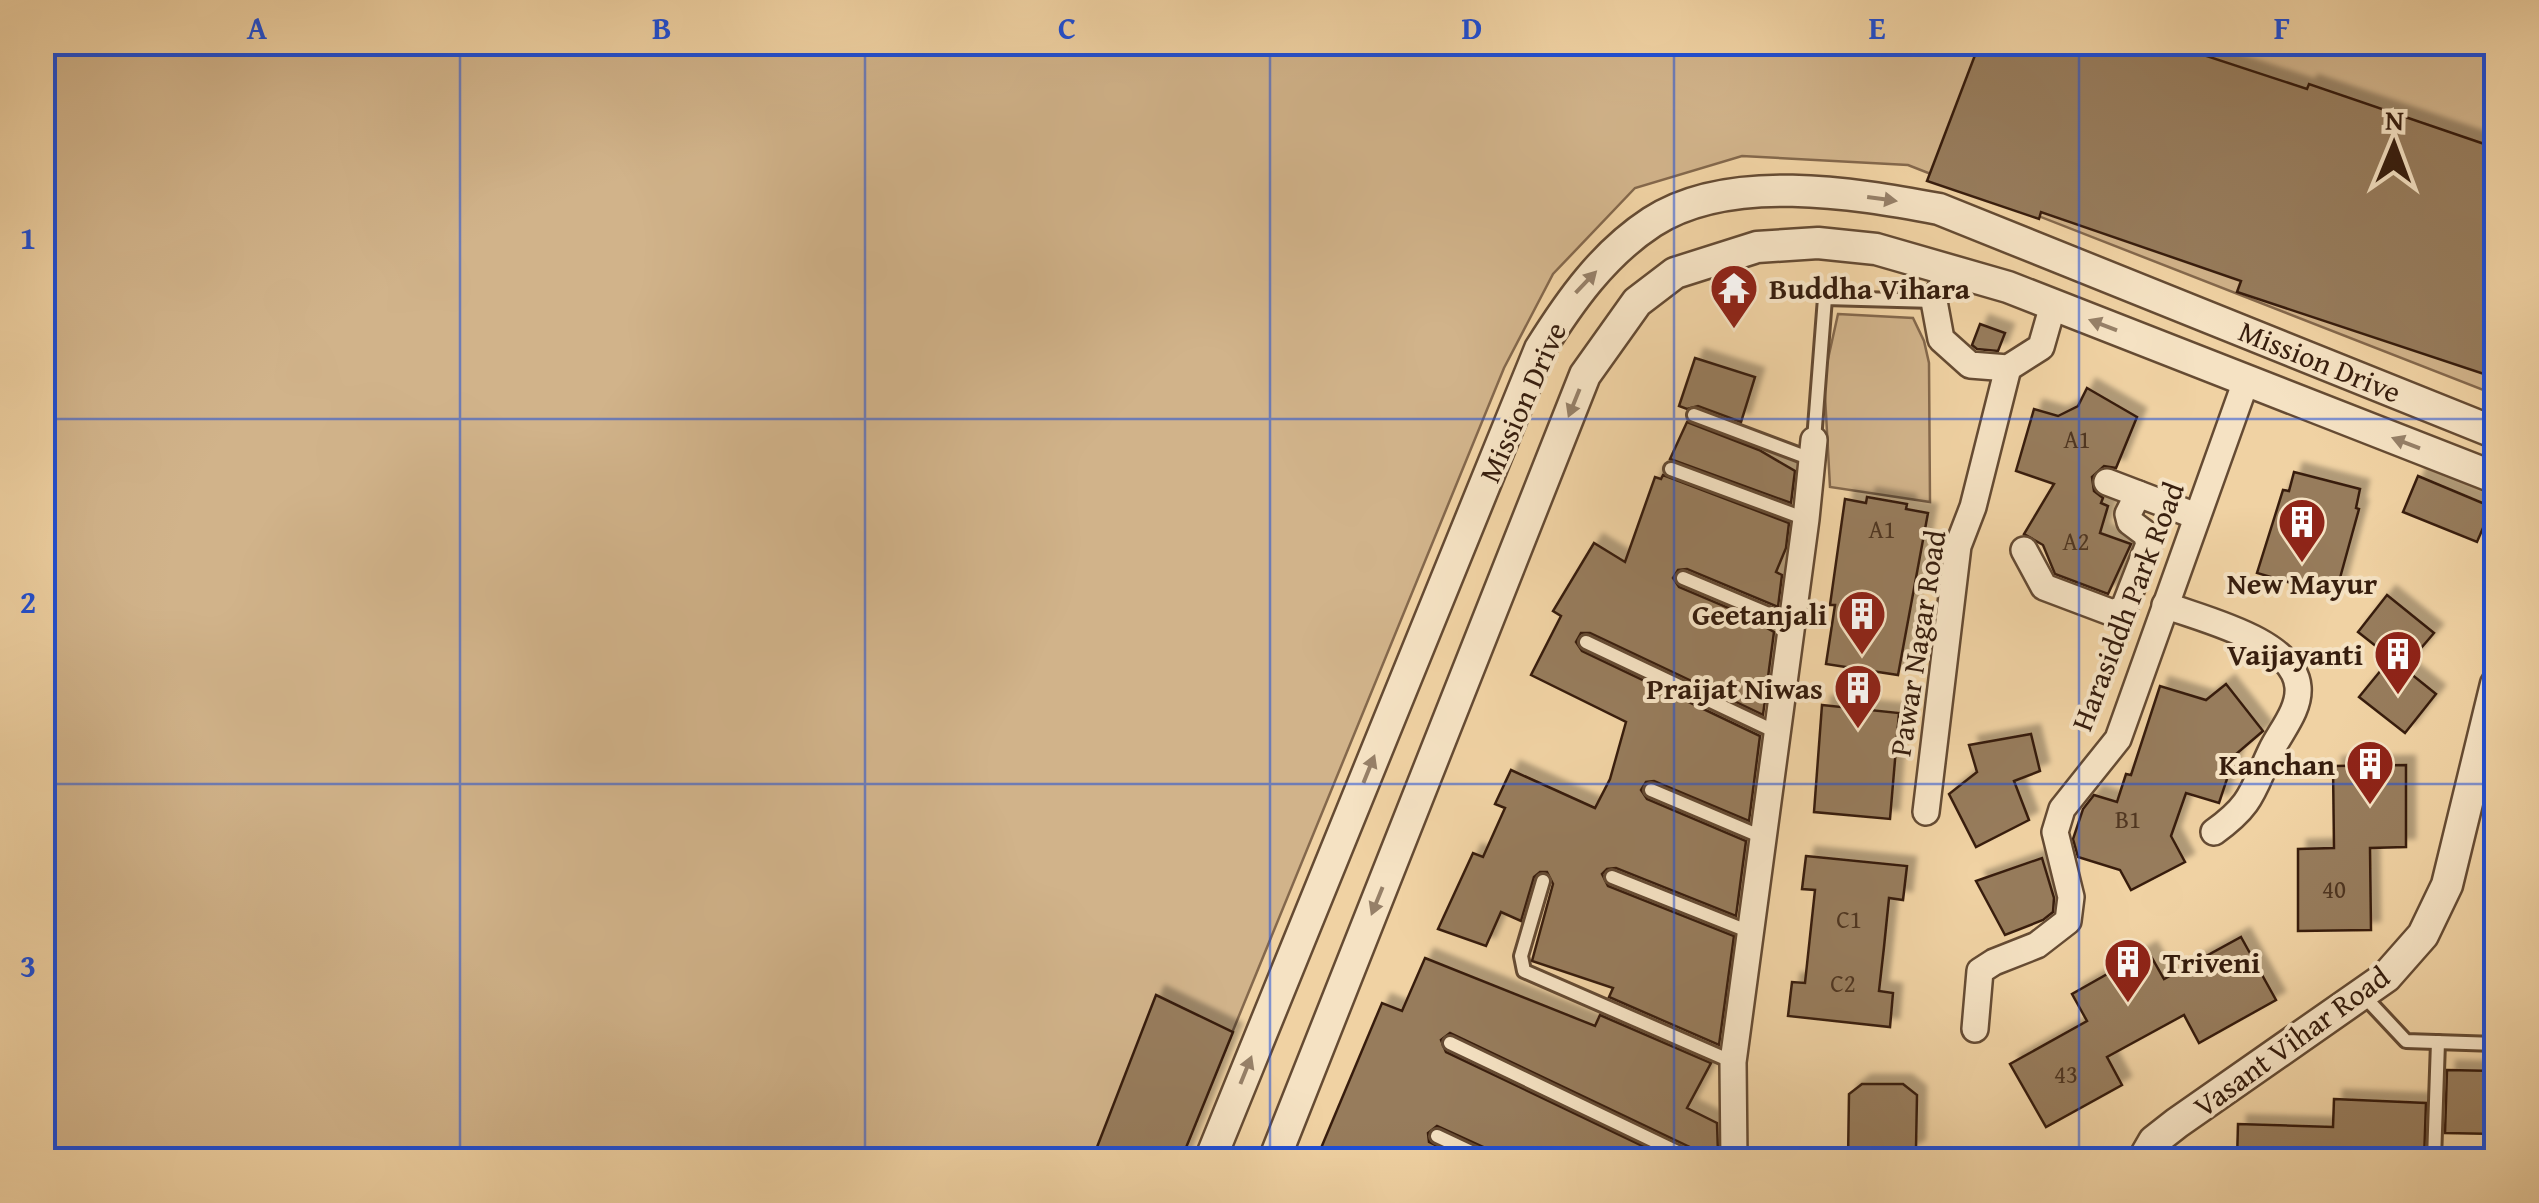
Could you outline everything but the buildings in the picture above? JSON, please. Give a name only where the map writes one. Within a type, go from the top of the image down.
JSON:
[{"type":"street","name":"Mission Drive","points":[[1210,1160],[1540,348],[1574,296],[1616,252],[1653,222],[1699,200],[1756,193],[1876,197],[1939,208],[2496,433]]},
{"type":"street","points":[[1981,278],[1998,230]]},
{"type":"street","name":"Mission Drive","points":[[1274,1160],[1585,374],[1637,302],[1676,273],[1756,247],[1818,243],[1857,247],[1951,269],[2496,478]]},
{"type":"street","points":[[1951,269],[1934,301],[1941,339],[1970,365],[2008,368],[2041,347],[2053,305]]},
{"type":"street","name":"Pawar Nagar Road","points":[[1926,812],[1958,546],[1974,507],[2008,368]]},
{"type":"street","name":"Harasiddh Park Road","points":[[1976,1030],[1980,971],[2037,945],[2068,921],[2071,897],[2055,832],[2062,809],[2118,739],[2246,381]]},
{"type":"street","points":[[1734,1160],[1733,1062],[1813,450]]},
{"type":"street","points":[[2107,482],[2196,516]]},
{"type":"street","points":[[2024,550],[2044,586],[2113,614],[2124,608],[2149,544],[2146,534],[2130,522],[2128,514],[2138,494]]},
{"type":"street","points":[[2165,605],[2261,641],[2291,667],[2298,688],[2291,716],[2270,752],[2257,787],[2239,814],[2214,832]]},
{"type":"street","name":"Vasant Vihar Road","points":[[2143,1160],[2154,1141],[2386,977],[2423,935],[2447,886],[2496,684]]},
{"type":"lane","points":[[1694,415],[1813,450],[1826,298],[1934,301]]},
{"type":"lane","points":[[1671,469],[1806,520]]},
{"type":"lane","points":[[1682,578],[1790,623]]},
{"type":"lane","points":[[1586,642],[1776,732]]},
{"type":"lane","points":[[1651,790],[1762,838]]},
{"type":"lane","points":[[1612,877],[1750,932]]},
{"type":"lane","points":[[1544,882],[1520,956],[1524,971],[1733,1062]]},
{"type":"lane","points":[[2362,994],[2406,1041],[2496,1044]]},
{"type":"lane","points":[[2434,1160],[2438,1042]]},
{"type":"lane","points":[[1450,1043],[1694,1160]]},
{"type":"lane","points":[[1437,1136],[1488,1160]]},
{"type":"shaded area","points":[[42,43],[2496,43],[2496,395],[1908,165],[1742,156],[1635,188],[1553,274],[1504,368],[1180,1160],[43,1160]]},
{"type":"shaded area","points":[[1838,314],[1913,318],[1929,363],[1930,502],[1830,487],[1824,377]]},
{"type":"place","name":"Buddha Vihara","points":[[1734,330]]},
{"type":"place","name":"New Mayur","points":[[2302,564]]},
{"type":"place","name":"Geetanjali","points":[[1862,656]]},
{"type":"place","name":"Vaijayanti","points":[[2398,696]]},
{"type":"place","name":"Praijat Niwas","points":[[1858,730]]},
{"type":"place","name":"Kanchan","points":[[2370,806]]},
{"type":"place","name":"Triveni","points":[[2128,1004]]}]
